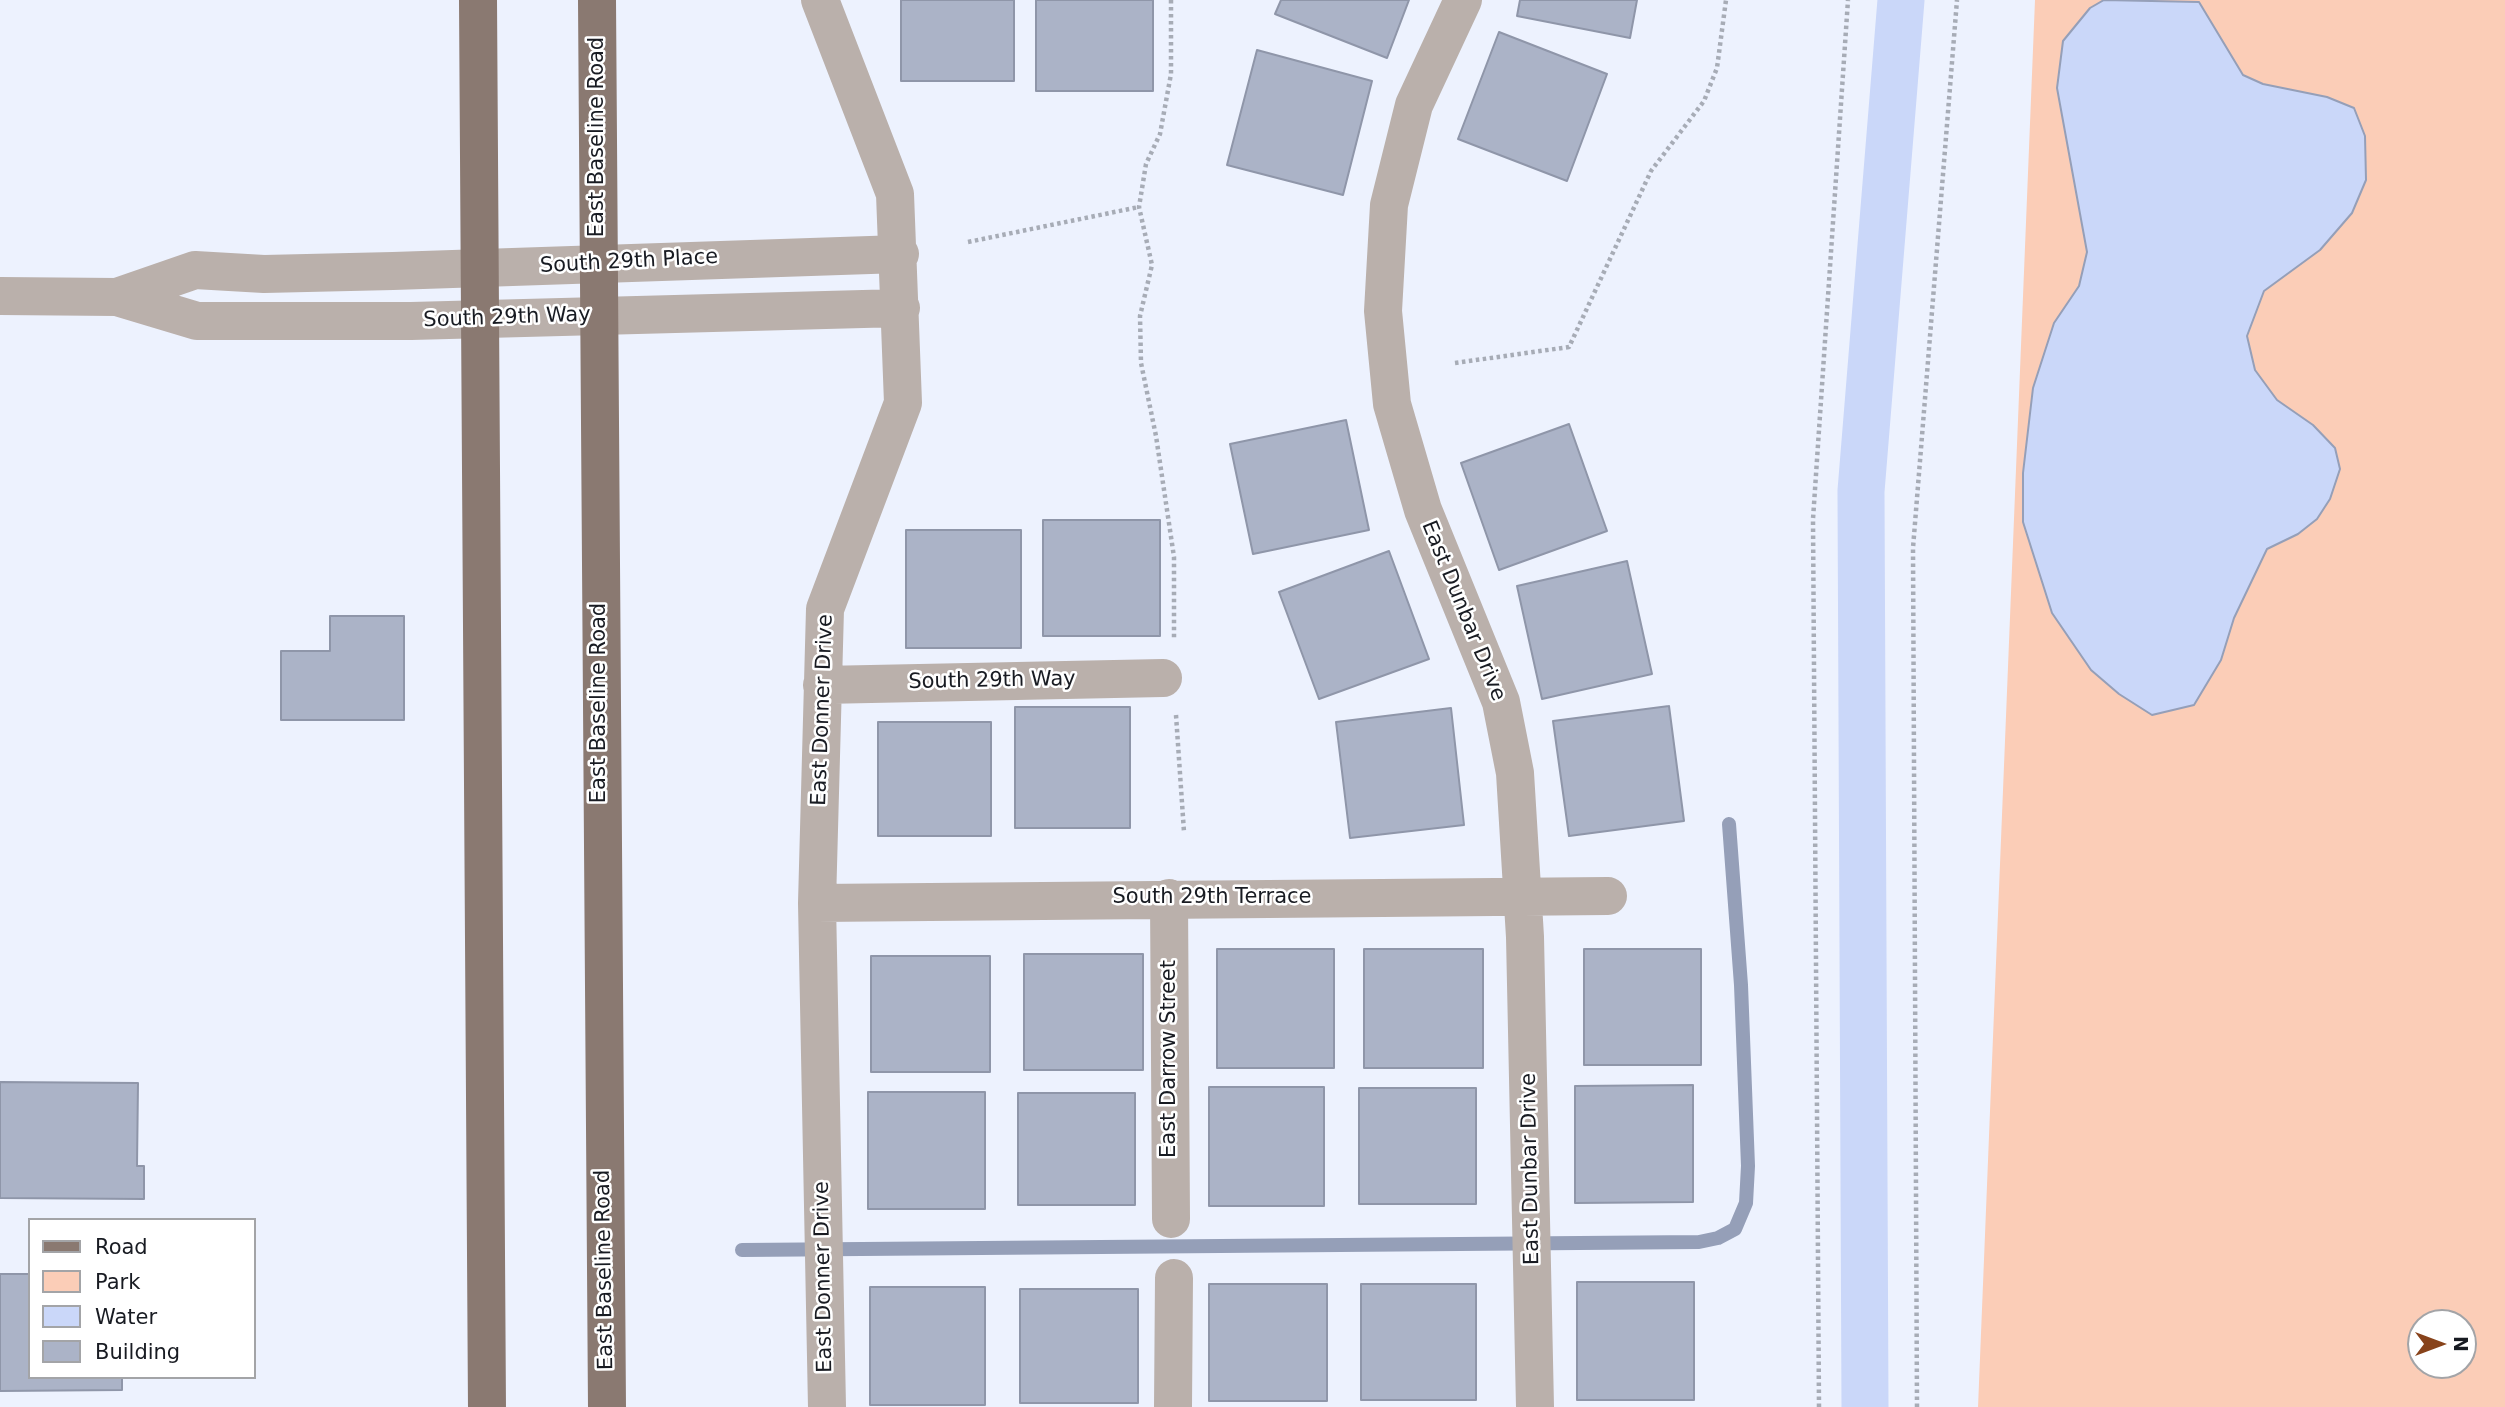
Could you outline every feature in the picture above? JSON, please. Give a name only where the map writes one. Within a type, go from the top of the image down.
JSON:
[{"type":"main road","points":[[478,0],[487,1407]]},
{"type":"main road","name":"East Baseline Road","points":[[597,0],[607,1407]]},
{"type":"street","name":"East Donner Drive","points":[[820,0],[895,194],[900,254],[904,403],[825,609],[817,903],[827,1407]]},
{"type":"street","name":"East Dunbar Drive","points":[[1463,0],[1413,105],[1389,205],[1383,311],[1390,396],[1423,510],[1501,702],[1515,774],[1523,896],[1535,1407]]},
{"type":"street","name":"South 29th Place","points":[[480,269],[778,256],[900,254]]},
{"type":"street","points":[[778,256],[779,313]]},
{"type":"street","name":"South 29th Way","points":[[117,297],[195,270],[264,274],[480,269]]},
{"type":"street","points":[[264,274],[264,322]]},
{"type":"street","name":"South 29th Way","points":[[0,296],[117,297],[197,321],[264,322],[901,309]]},
{"type":"street","name":"South 29th Way","points":[[822,685],[1168,664]]},
{"type":"street","name":"South 29th Terrace","points":[[817,903],[1608,896]]},
{"type":"street","name":"East Darrow Street","points":[[1169,898],[1171,1219]]},
{"type":"street","points":[[1173,1407],[1174,1278]]},
{"type":"path","points":[[1168,664],[1174,557],[1156,436],[1141,363],[1140,316],[1152,265],[1139,207],[1146,164],[1160,134],[1171,74],[1171,0]]},
{"type":"path","points":[[1455,363],[1569,347],[1651,171],[1704,101],[1717,68],[1726,0]]},
{"type":"path","points":[[1819,1407],[1813,519],[1848,0]]},
{"type":"path","points":[[1917,1407],[1913,548],[1957,0]]},
{"type":"path","points":[[968,242],[1139,207]]},
{"type":"path","points":[[1176,713],[1184,832]]},
{"type":"green space","points":[[2035,0],[2505,0],[2505,1407],[1978,1407]]},
{"type":"water","points":[[2104,0],[2199,2],[2243,75],[2263,84],[2327,97],[2354,108],[2365,136],[2366,180],[2352,213],[2320,250],[2264,291],[2247,336],[2255,370],[2277,400],[2313,425],[2335,448],[2340,469],[2330,499],[2317,519],[2298,534],[2267,549],[2234,618],[2221,660],[2194,705],[2152,715],[2119,694],[2091,670],[2052,613],[2023,522],[2023,473],[2033,388],[2054,323],[2079,286],[2087,252],[2057,88],[2063,41],[2090,8]]},
{"type":"building","points":[[901,0],[1014,0],[1014,81],[901,81]]},
{"type":"building","points":[[1036,0],[1153,0],[1153,91],[1036,91]]},
{"type":"building","points":[[1281,0],[1409,0],[1387,58],[1275,14]]},
{"type":"building","points":[[1520,0],[1637,0],[1630,38],[1517,16]]},
{"type":"building","points":[[1499,32],[1607,74],[1567,181],[1458,139]]},
{"type":"building","points":[[1257,50],[1372,81],[1343,195],[1227,165]]},
{"type":"building","points":[[1346,420],[1369,530],[1253,554],[1230,444]]},
{"type":"building","points":[[1569,424],[1607,531],[1499,570],[1461,463]]},
{"type":"building","points":[[1043,520],[1160,520],[1160,636],[1043,636]]},
{"type":"building","points":[[906,530],[1021,530],[1021,648],[906,648]]},
{"type":"building","points":[[1389,551],[1429,659],[1319,699],[1279,592]]},
{"type":"building","points":[[1627,561],[1652,674],[1542,699],[1517,586]]},
{"type":"building","points":[[330,616],[404,616],[404,720],[281,720],[281,651],[330,651]]},
{"type":"building","points":[[1669,706],[1684,821],[1569,836],[1553,721]]},
{"type":"building","points":[[1015,707],[1130,707],[1130,828],[1015,828]]},
{"type":"building","points":[[1451,708],[1464,825],[1350,838],[1336,722]]},
{"type":"building","points":[[878,722],[991,722],[991,836],[878,836]]},
{"type":"building","points":[[1217,949],[1334,949],[1334,1068],[1217,1068]]},
{"type":"building","points":[[1364,949],[1483,949],[1483,1068],[1364,1068]]},
{"type":"building","points":[[1584,949],[1701,949],[1701,1065],[1584,1065]]},
{"type":"building","points":[[1024,954],[1143,954],[1143,1070],[1024,1070]]},
{"type":"building","points":[[871,956],[990,956],[990,1072],[871,1072]]},
{"type":"building","points":[[0,1082],[138,1083],[137,1166],[144,1166],[144,1199],[0,1198]]},
{"type":"building","points":[[1693,1085],[1693,1202],[1575,1203],[1575,1086]]},
{"type":"building","points":[[1209,1087],[1324,1087],[1324,1206],[1209,1206]]},
{"type":"building","points":[[1359,1088],[1476,1088],[1476,1204],[1359,1204]]},
{"type":"building","points":[[868,1092],[985,1092],[985,1209],[868,1209]]},
{"type":"building","points":[[1018,1093],[1135,1093],[1135,1205],[1018,1205]]},
{"type":"building","points":[[0,1274],[28,1274],[28,1379],[122,1379],[122,1390],[0,1391]]},
{"type":"building","points":[[1577,1282],[1694,1282],[1694,1400],[1577,1400]]},
{"type":"building","points":[[1209,1284],[1327,1284],[1327,1401],[1209,1401]]},
{"type":"building","points":[[1361,1284],[1476,1284],[1476,1400],[1361,1400]]},
{"type":"building","points":[[870,1287],[985,1287],[985,1405],[870,1405]]},
{"type":"building","points":[[1020,1289],[1138,1289],[1138,1403],[1020,1403]]},
{"type":"waterway","points":[[1865,1407],[1861,491],[1901,0]]},
{"type":"waterway","points":[[742,1250],[1699,1242],[1718,1238],[1735,1229],[1746,1203],[1748,1166],[1741,985],[1729,824]]}]
